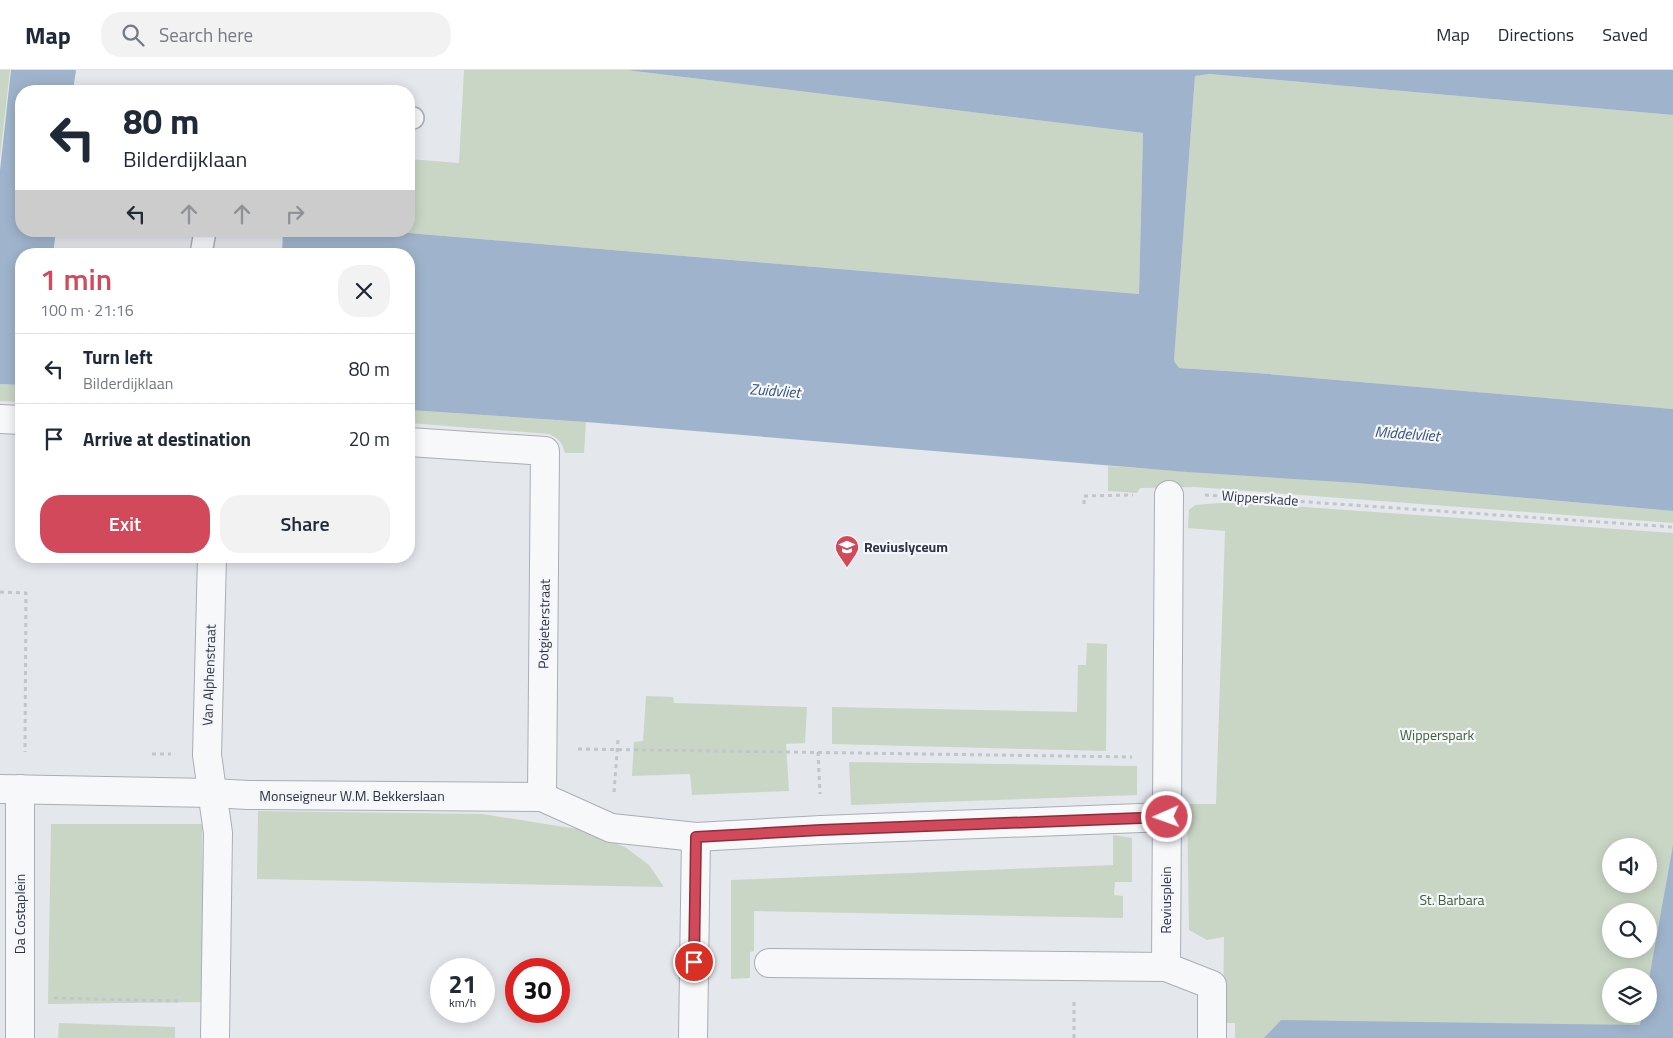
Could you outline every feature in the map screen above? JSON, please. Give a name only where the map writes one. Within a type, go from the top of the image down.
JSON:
[{"type":"street","points":[[0,420],[15,420]]},
{"type":"street","name":"Potgieterstraat","points":[[415,442],[545,452],[542,797]]},
{"type":"street","points":[[693,1038],[696,837],[821,830],[1167,817],[1169,495]]},
{"type":"street","name":"Van Alphenstraat","points":[[212,563],[207,755],[212,793]]},
{"type":"street","name":"Monseigneur W.M. Bekkerslaan","points":[[10,789],[248,795],[542,797],[611,828],[696,837]]},
{"type":"street","name":"Da Costaplein","points":[[10,789],[20,997],[20,1038]]},
{"type":"street","points":[[212,793],[218,834],[215,1038]]},
{"type":"street","name":"Reviusplein","points":[[1166,967],[1167,817]]},
{"type":"street","points":[[770,963],[1166,967],[1212,985],[1212,1038]]},
{"type":"path","name":"Wipperskade","points":[[1084,504],[1084,496],[1220,495],[1673,527]]},
{"type":"path","points":[[0,592],[26,593],[25,752]]},
{"type":"path","points":[[611,828],[618,740]]},
{"type":"path","points":[[542,749],[1167,758]]},
{"type":"path","points":[[818,752],[821,830]]},
{"type":"path","points":[[20,997],[216,1002]]},
{"type":"green space","points":[[0,70],[10,70],[0,157]]},
{"type":"green space","points":[[464,70],[626,70],[1143,133],[1139,294],[415,234],[415,159],[459,163]]},
{"type":"green space","points":[[1210,74],[1673,115],[1673,409],[1179,368],[1174,361],[1195,76]]},
{"type":"green space","points":[[0,384],[15,385],[15,402],[0,401]]},
{"type":"green space","points":[[415,410],[586,422],[584,453],[565,453],[560,441],[549,434],[415,423]]},
{"type":"green space","points":[[1108,466],[1356,483],[1673,511],[1673,523],[1195,487],[1140,488],[1137,493],[1108,491]]},
{"type":"green space","name":"Wipperspark","points":[[1233,502],[1673,533],[1673,1038],[1235,1038],[1235,1023],[1223,1023],[1224,937],[1207,940],[1189,930],[1187,804],[1216,804],[1225,531],[1188,528],[1189,510],[1195,505]]},
{"type":"green space","points":[[1087,643],[1107,644],[1106,751],[832,744],[832,707],[1077,712],[1078,665],[1086,665]]},
{"type":"green space","points":[[646,696],[673,697],[674,703],[807,707],[805,743],[786,744],[789,791],[692,795],[690,774],[632,776],[634,742],[643,741]]},
{"type":"green space","points":[[849,762],[1137,766],[1137,795],[851,805]]},
{"type":"green space","points":[[258,811],[482,814],[577,829],[625,847],[649,865],[664,887],[257,879]]},
{"type":"green space","points":[[51,824],[202,824],[204,1002],[48,1004]]},
{"type":"green space","points":[[1113,835],[1132,838],[1132,882],[1115,882],[1114,895],[1123,896],[1123,918],[754,911],[754,951],[750,952],[750,978],[731,979],[731,880],[1113,865]]},
{"type":"green space","points":[[59,1023],[175,1027],[175,1038],[58,1038]]},
{"type":"water","points":[[11,70],[76,70],[74,85],[15,85],[15,237],[55,237],[54,248],[15,248],[15,385],[0,384],[0,170]]},
{"type":"water","points":[[626,70],[1673,70],[1673,115],[1210,74],[1195,76],[1174,361],[1179,368],[1673,409],[1673,511],[1356,483],[1187,472],[586,422],[415,410],[415,248],[282,248],[283,237],[415,237],[415,234],[1139,294],[1143,133]]},
{"type":"water","points":[[1673,845],[1673,1038],[1264,1038],[1281,1020],[1640,1025],[1640,1023],[1657,1023],[1657,968],[1651,968],[1653,958],[1657,958],[1657,934]]},
{"type":"place","name":"Reviuslyceum","points":[[847,568]]},
{"type":"route","points":[[694,962],[696,837],[821,830],[1167,817]]},
{"type":"water label","name":"Zuidvliet","points":[[775,391]]},
{"type":"water label","name":"Middelvliet","points":[[1407,434]]},
{"type":"park label","name":"St. Barbara","points":[[1452,900]]}]
